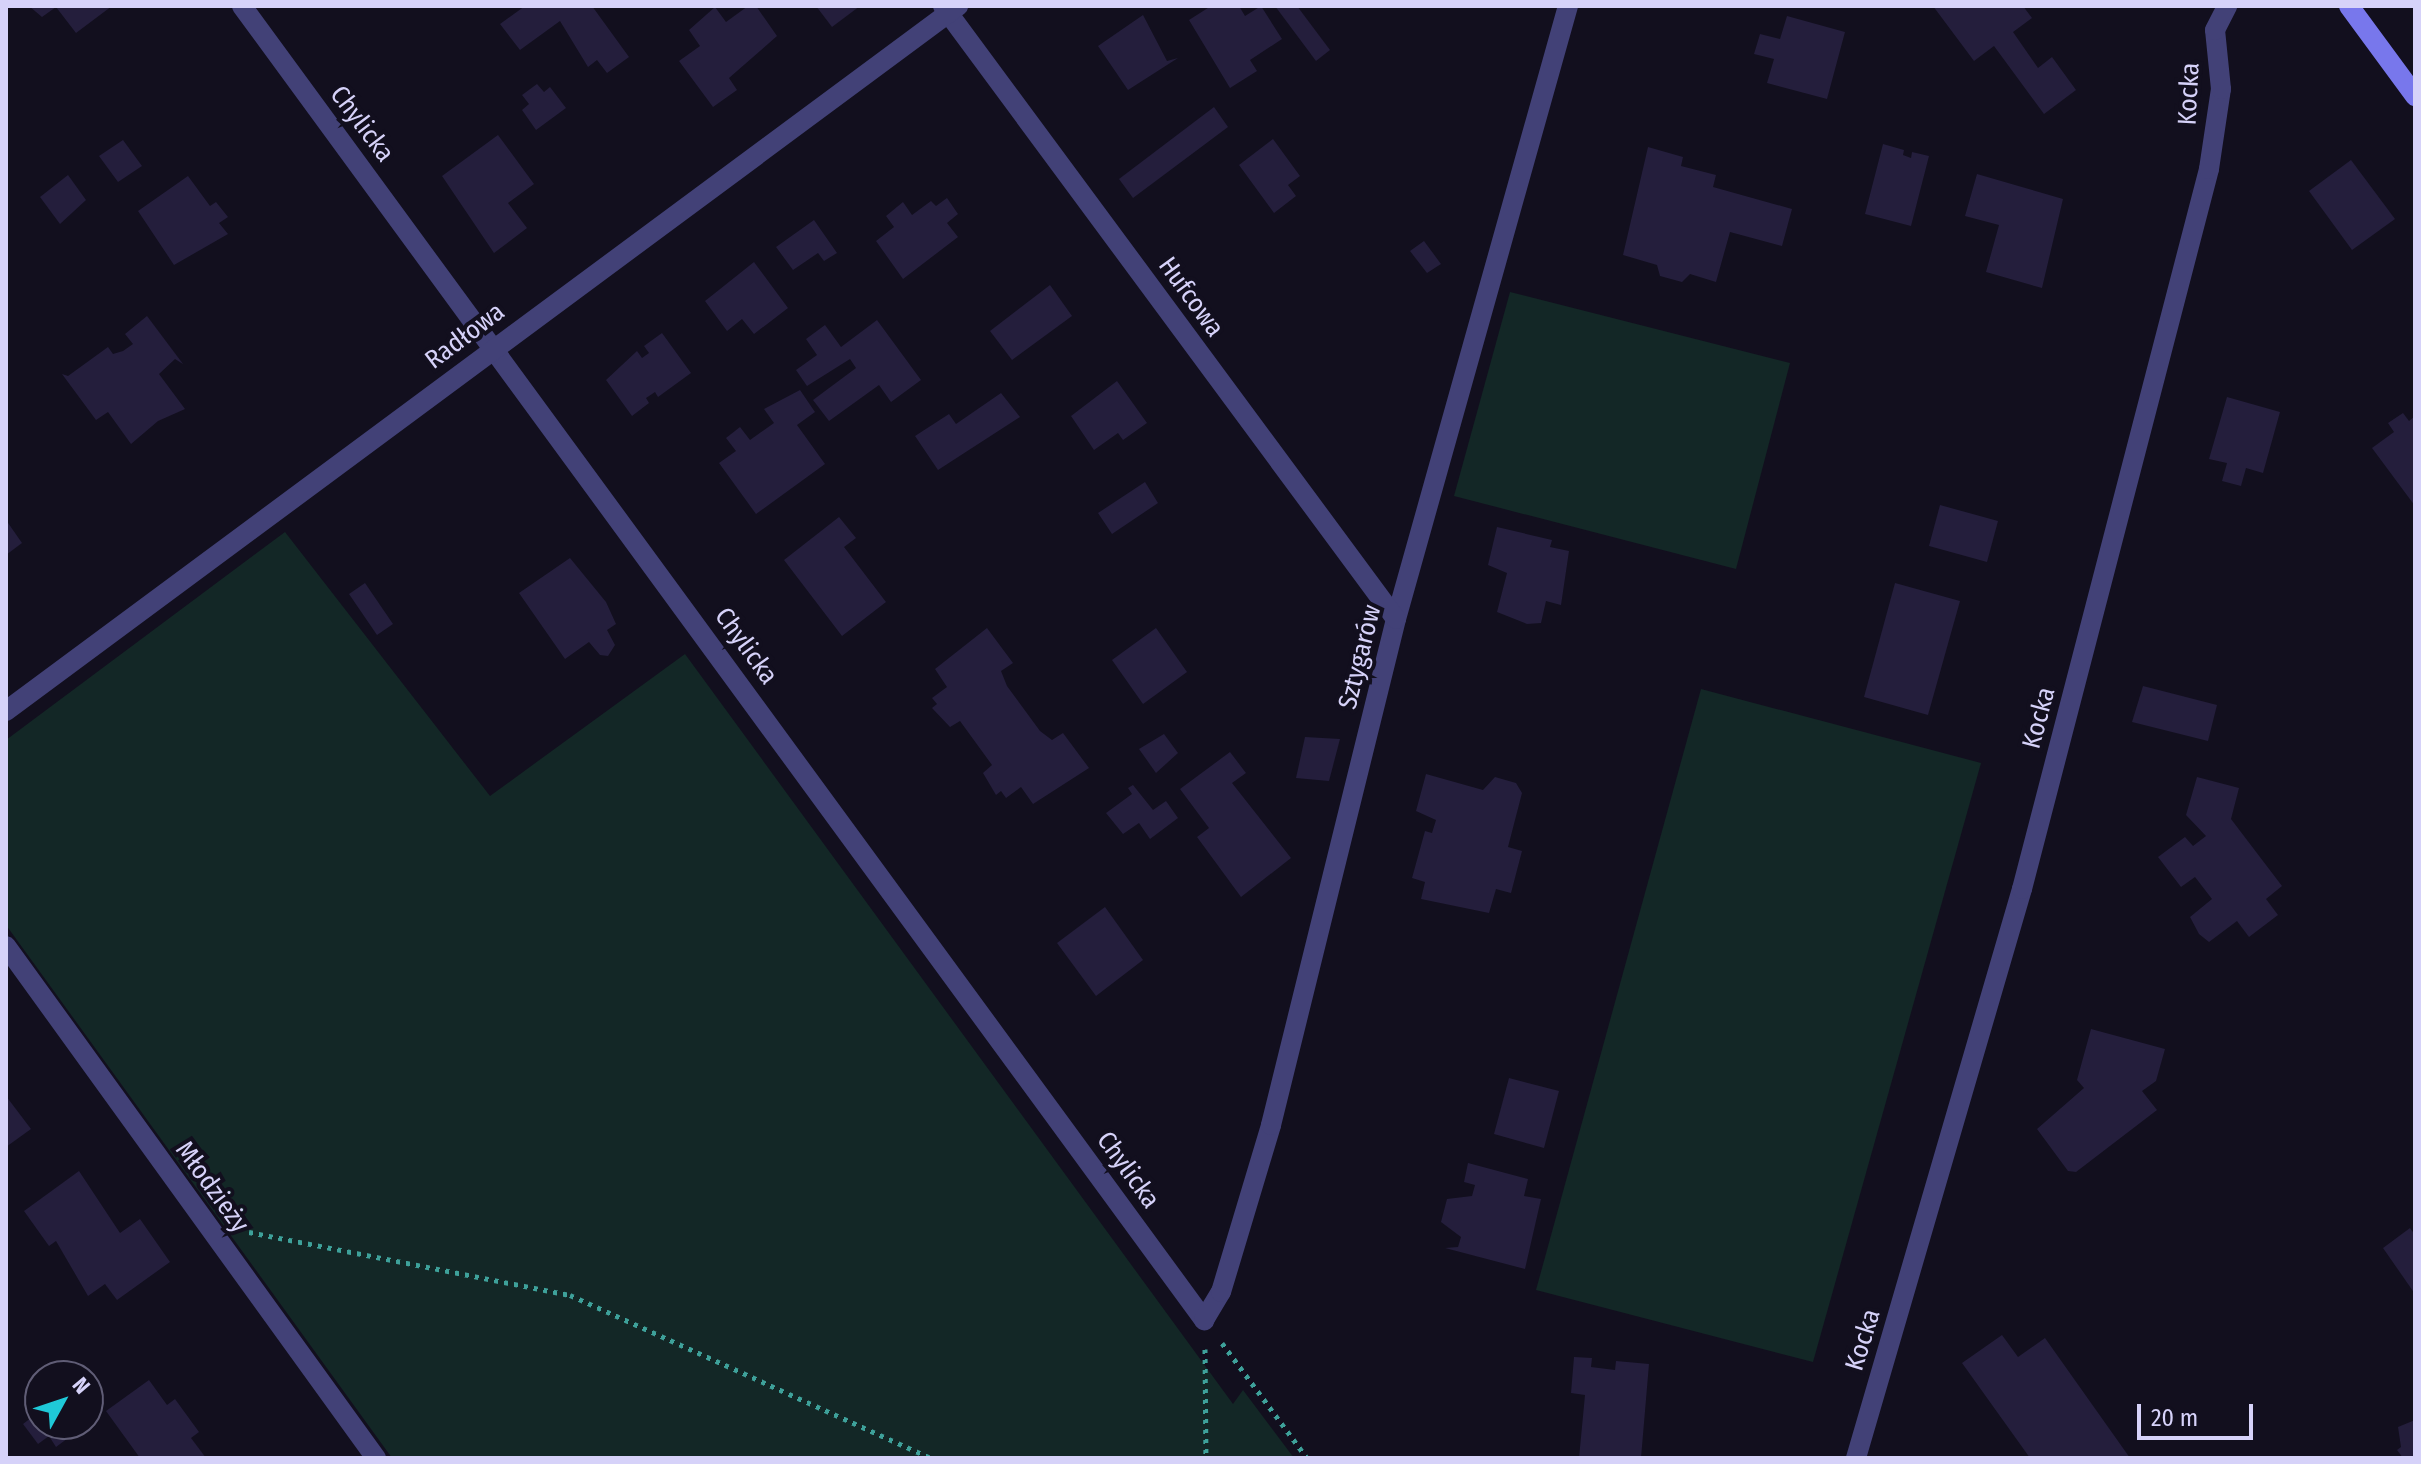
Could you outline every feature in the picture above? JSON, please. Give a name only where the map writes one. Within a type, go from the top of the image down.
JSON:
[{"type":"street","name":"Chylicka","points":[[242,6],[495,346],[1204,1320]]},
{"type":"street","name":"Sztygarów","points":[[1204,1320],[1221,1292],[1271,1125],[1396,619],[1568,6]]},
{"type":"street","name":"Kocka","points":[[1856,1458],[2022,889],[2209,169],[2221,89],[2215,30],[2227,6]]},
{"type":"street","points":[[2349,6],[2415,96]]},
{"type":"street","name":"Radłowa","points":[[6,711],[950,8]]},
{"type":"street","name":"Hufcowa","points":[[950,8],[1396,619]]},
{"type":"street","name":"Młodzieży","points":[[6,946],[376,1458]]},
{"type":"path","points":[[207,1223],[570,1295],[931,1458]]},
{"type":"path","points":[[1204,1320],[1206,1458]]},
{"type":"path","points":[[1204,1320],[1307,1458]]},
{"type":"green space","points":[[1510,292],[1790,363],[1736,569],[1454,496]]},
{"type":"green space","points":[[285,532],[490,796],[685,654],[1233,1404],[1243,1390],[1294,1458],[392,1458],[6,925],[6,740]]},
{"type":"green space","points":[[1701,689],[1981,763],[1813,1362],[1536,1290]]},
{"type":"building","points":[[29,6],[112,6],[76,33],[56,7],[42,17]]},
{"type":"building","points":[[525,6],[592,6],[629,57],[607,73],[597,60],[588,67],[560,21],[520,50],[500,24]]},
{"type":"building","points":[[748,6],[756,6],[777,36],[729,78],[737,90],[713,107],[679,61],[700,46],[689,30],[715,7],[726,22]]},
{"type":"building","points":[[816,6],[860,6],[832,27]]},
{"type":"building","points":[[1211,6],[1239,6],[1245,16],[1261,6],[1282,39],[1250,60],[1257,71],[1230,88],[1189,20]]},
{"type":"building","points":[[1275,6],[1297,6],[1330,50],[1316,61]]},
{"type":"building","points":[[1933,6],[2023,6],[2032,18],[2013,32],[2038,68],[2052,57],[2076,90],[2044,114],[1994,46],[1974,61]]},
{"type":"building","points":[[1143,15],[1167,61],[1178,58],[1128,90],[1098,46]]},
{"type":"building","points":[[1787,16],[1845,32],[1827,99],[1767,83],[1774,59],[1754,54],[1760,34],[1780,39]]},
{"type":"building","points":[[537,84],[544,92],[550,87],[566,108],[536,130],[522,110],[529,104],[522,95]]},
{"type":"building","points":[[1214,107],[1228,127],[1133,198],[1119,179]]},
{"type":"building","points":[[498,135],[534,184],[508,203],[527,228],[494,253],[442,176]]},
{"type":"building","points":[[1273,139],[1300,176],[1288,185],[1296,196],[1274,213],[1239,165]]},
{"type":"building","points":[[123,140],[142,166],[118,182],[99,156]]},
{"type":"building","points":[[1883,144],[1904,150],[1903,155],[1911,158],[1912,152],[1929,156],[1911,226],[1865,214]]},
{"type":"building","points":[[1648,147],[1683,157],[1681,166],[1716,175],[1713,187],[1792,209],[1782,246],[1730,232],[1716,282],[1690,274],[1682,282],[1660,276],[1657,265],[1623,255]]},
{"type":"building","points":[[2351,160],[2395,219],[2352,250],[2309,191]]},
{"type":"building","points":[[1977,174],[2063,199],[2042,288],[1986,272],[1999,225],[1965,216]]},
{"type":"building","points":[[68,175],[86,200],[60,224],[40,197]]},
{"type":"building","points":[[188,176],[210,206],[216,202],[228,217],[219,223],[228,234],[174,265],[138,211]]},
{"type":"building","points":[[947,198],[958,214],[947,223],[958,237],[903,279],[876,241],[894,227],[886,216],[903,202],[912,215],[931,201],[936,206]]},
{"type":"building","points":[[814,220],[837,253],[824,261],[818,253],[793,270],[776,247]]},
{"type":"building","points":[[1424,241],[1441,264],[1427,273],[1410,251]]},
{"type":"building","points":[[754,262],[788,308],[754,334],[742,319],[727,331],[705,301]]},
{"type":"building","points":[[1050,285],[1072,316],[1012,360],[990,331]]},
{"type":"building","points":[[147,316],[183,364],[175,359],[159,374],[185,409],[158,421],[131,444],[108,412],[96,420],[62,374],[68,376],[108,347],[113,354],[123,351],[133,344],[125,334]]},
{"type":"building","points":[[877,320],[921,380],[891,402],[879,385],[829,421],[813,400],[856,368],[850,359],[807,386],[796,370],[817,355],[806,339],[825,325],[841,347]]},
{"type":"building","points":[[662,333],[691,373],[658,397],[655,392],[646,398],[649,403],[632,416],[606,380],[637,351],[642,358],[649,353],[644,346]]},
{"type":"building","points":[[1117,381],[1147,423],[1123,440],[1118,433],[1094,450],[1071,416]]},
{"type":"building","points":[[800,390],[815,412],[797,425],[825,464],[756,514],[719,463],[736,451],[726,438],[740,427],[750,440],[774,423],[764,409]]},
{"type":"building","points":[[1001,393],[1020,417],[938,470],[915,436],[949,414],[956,424]]},
{"type":"building","points":[[2227,397],[2280,412],[2263,473],[2246,468],[2241,486],[2222,481],[2227,463],[2209,459]]},
{"type":"building","points":[[2403,413],[2409,421],[2415,416],[2415,506],[2372,448],[2394,432],[2388,423]]},
{"type":"building","points":[[1145,482],[1158,503],[1112,534],[1098,513]]},
{"type":"building","points":[[1940,505],[1998,521],[1987,562],[1929,546]]},
{"type":"building","points":[[839,517],[856,538],[844,547],[886,602],[842,636],[784,560]]},
{"type":"building","points":[[6,520],[22,543],[6,555]]},
{"type":"building","points":[[1497,527],[1552,540],[1550,547],[1569,551],[1561,605],[1546,601],[1541,623],[1527,624],[1497,612],[1507,573],[1488,565]]},
{"type":"building","points":[[570,558],[606,602],[616,624],[607,630],[615,645],[608,656],[600,655],[589,642],[565,659],[519,593]]},
{"type":"building","points":[[365,583],[393,624],[377,635],[349,594]]},
{"type":"building","points":[[1895,583],[1960,601],[1928,715],[1864,697]]},
{"type":"building","points":[[987,628],[1013,663],[1001,671],[1007,686],[1040,731],[1052,740],[1063,733],[1089,768],[1033,804],[1021,787],[1006,798],[1001,791],[996,795],[983,773],[992,765],[960,721],[950,727],[932,708],[937,704],[932,698],[947,687],[935,669]]},
{"type":"building","points":[[1156,628],[1187,672],[1143,704],[1112,660]]},
{"type":"building","points":[[2143,686],[2217,705],[2208,741],[2132,722]]},
{"type":"building","points":[[1164,734],[1178,753],[1156,773],[1139,749]]},
{"type":"building","points":[[1305,737],[1340,739],[1329,781],[1296,778]]},
{"type":"building","points":[[1230,752],[1246,773],[1232,783],[1291,858],[1241,897],[1197,837],[1209,828],[1180,789]]},
{"type":"building","points":[[1426,774],[1483,790],[1495,777],[1516,783],[1522,793],[1508,847],[1522,851],[1511,893],[1496,889],[1489,913],[1421,899],[1425,882],[1412,878],[1425,831],[1432,833],[1436,820],[1416,811]]},
{"type":"building","points":[[2197,777],[2239,788],[2231,819],[2282,886],[2266,899],[2278,915],[2249,937],[2237,921],[2209,942],[2199,934],[2190,917],[2212,899],[2195,877],[2181,887],[2158,857],[2185,837],[2193,846],[2206,836],[2186,815]]},
{"type":"building","points":[[1133,785],[1153,810],[1166,801],[1178,818],[1150,839],[1139,823],[1123,834],[1106,813],[1132,794],[1128,788]]},
{"type":"building","points":[[1105,907],[1143,960],[1096,996],[1057,943]]},
{"type":"building","points":[[2091,1029],[2165,1049],[2156,1081],[2142,1091],[2157,1110],[2076,1172],[2068,1171],[2037,1129],[2084,1088],[2077,1080]]},
{"type":"building","points":[[1509,1078],[1559,1091],[1544,1148],[1494,1134]]},
{"type":"building","points":[[6,1096],[31,1129],[6,1147]]},
{"type":"building","points":[[1468,1163],[1528,1179],[1524,1196],[1541,1199],[1525,1269],[1445,1248],[1458,1247],[1461,1237],[1441,1222],[1447,1199],[1472,1196],[1475,1185],[1464,1182]]},
{"type":"building","points":[[79,1171],[120,1233],[140,1219],[170,1262],[117,1300],[105,1284],[88,1296],[56,1241],[49,1246],[24,1211]]},
{"type":"building","points":[[2410,1228],[2415,1235],[2415,1294],[2383,1248]]},
{"type":"building","points":[[2002,1335],[2018,1357],[2045,1338],[2130,1458],[2030,1458],[1962,1363]]},
{"type":"building","points":[[1574,1357],[1592,1358],[1591,1367],[1615,1370],[1616,1361],[1649,1364],[1641,1458],[1579,1458],[1585,1395],[1571,1393]]},
{"type":"building","points":[[149,1380],[167,1405],[175,1399],[199,1432],[191,1438],[206,1458],[140,1458],[106,1411]]},
{"type":"building","points":[[2415,1420],[2415,1458],[2403,1458],[2397,1450],[2401,1447],[2398,1427]]},
{"type":"building","points":[[52,1440],[65,1440],[56,1447]]}]
